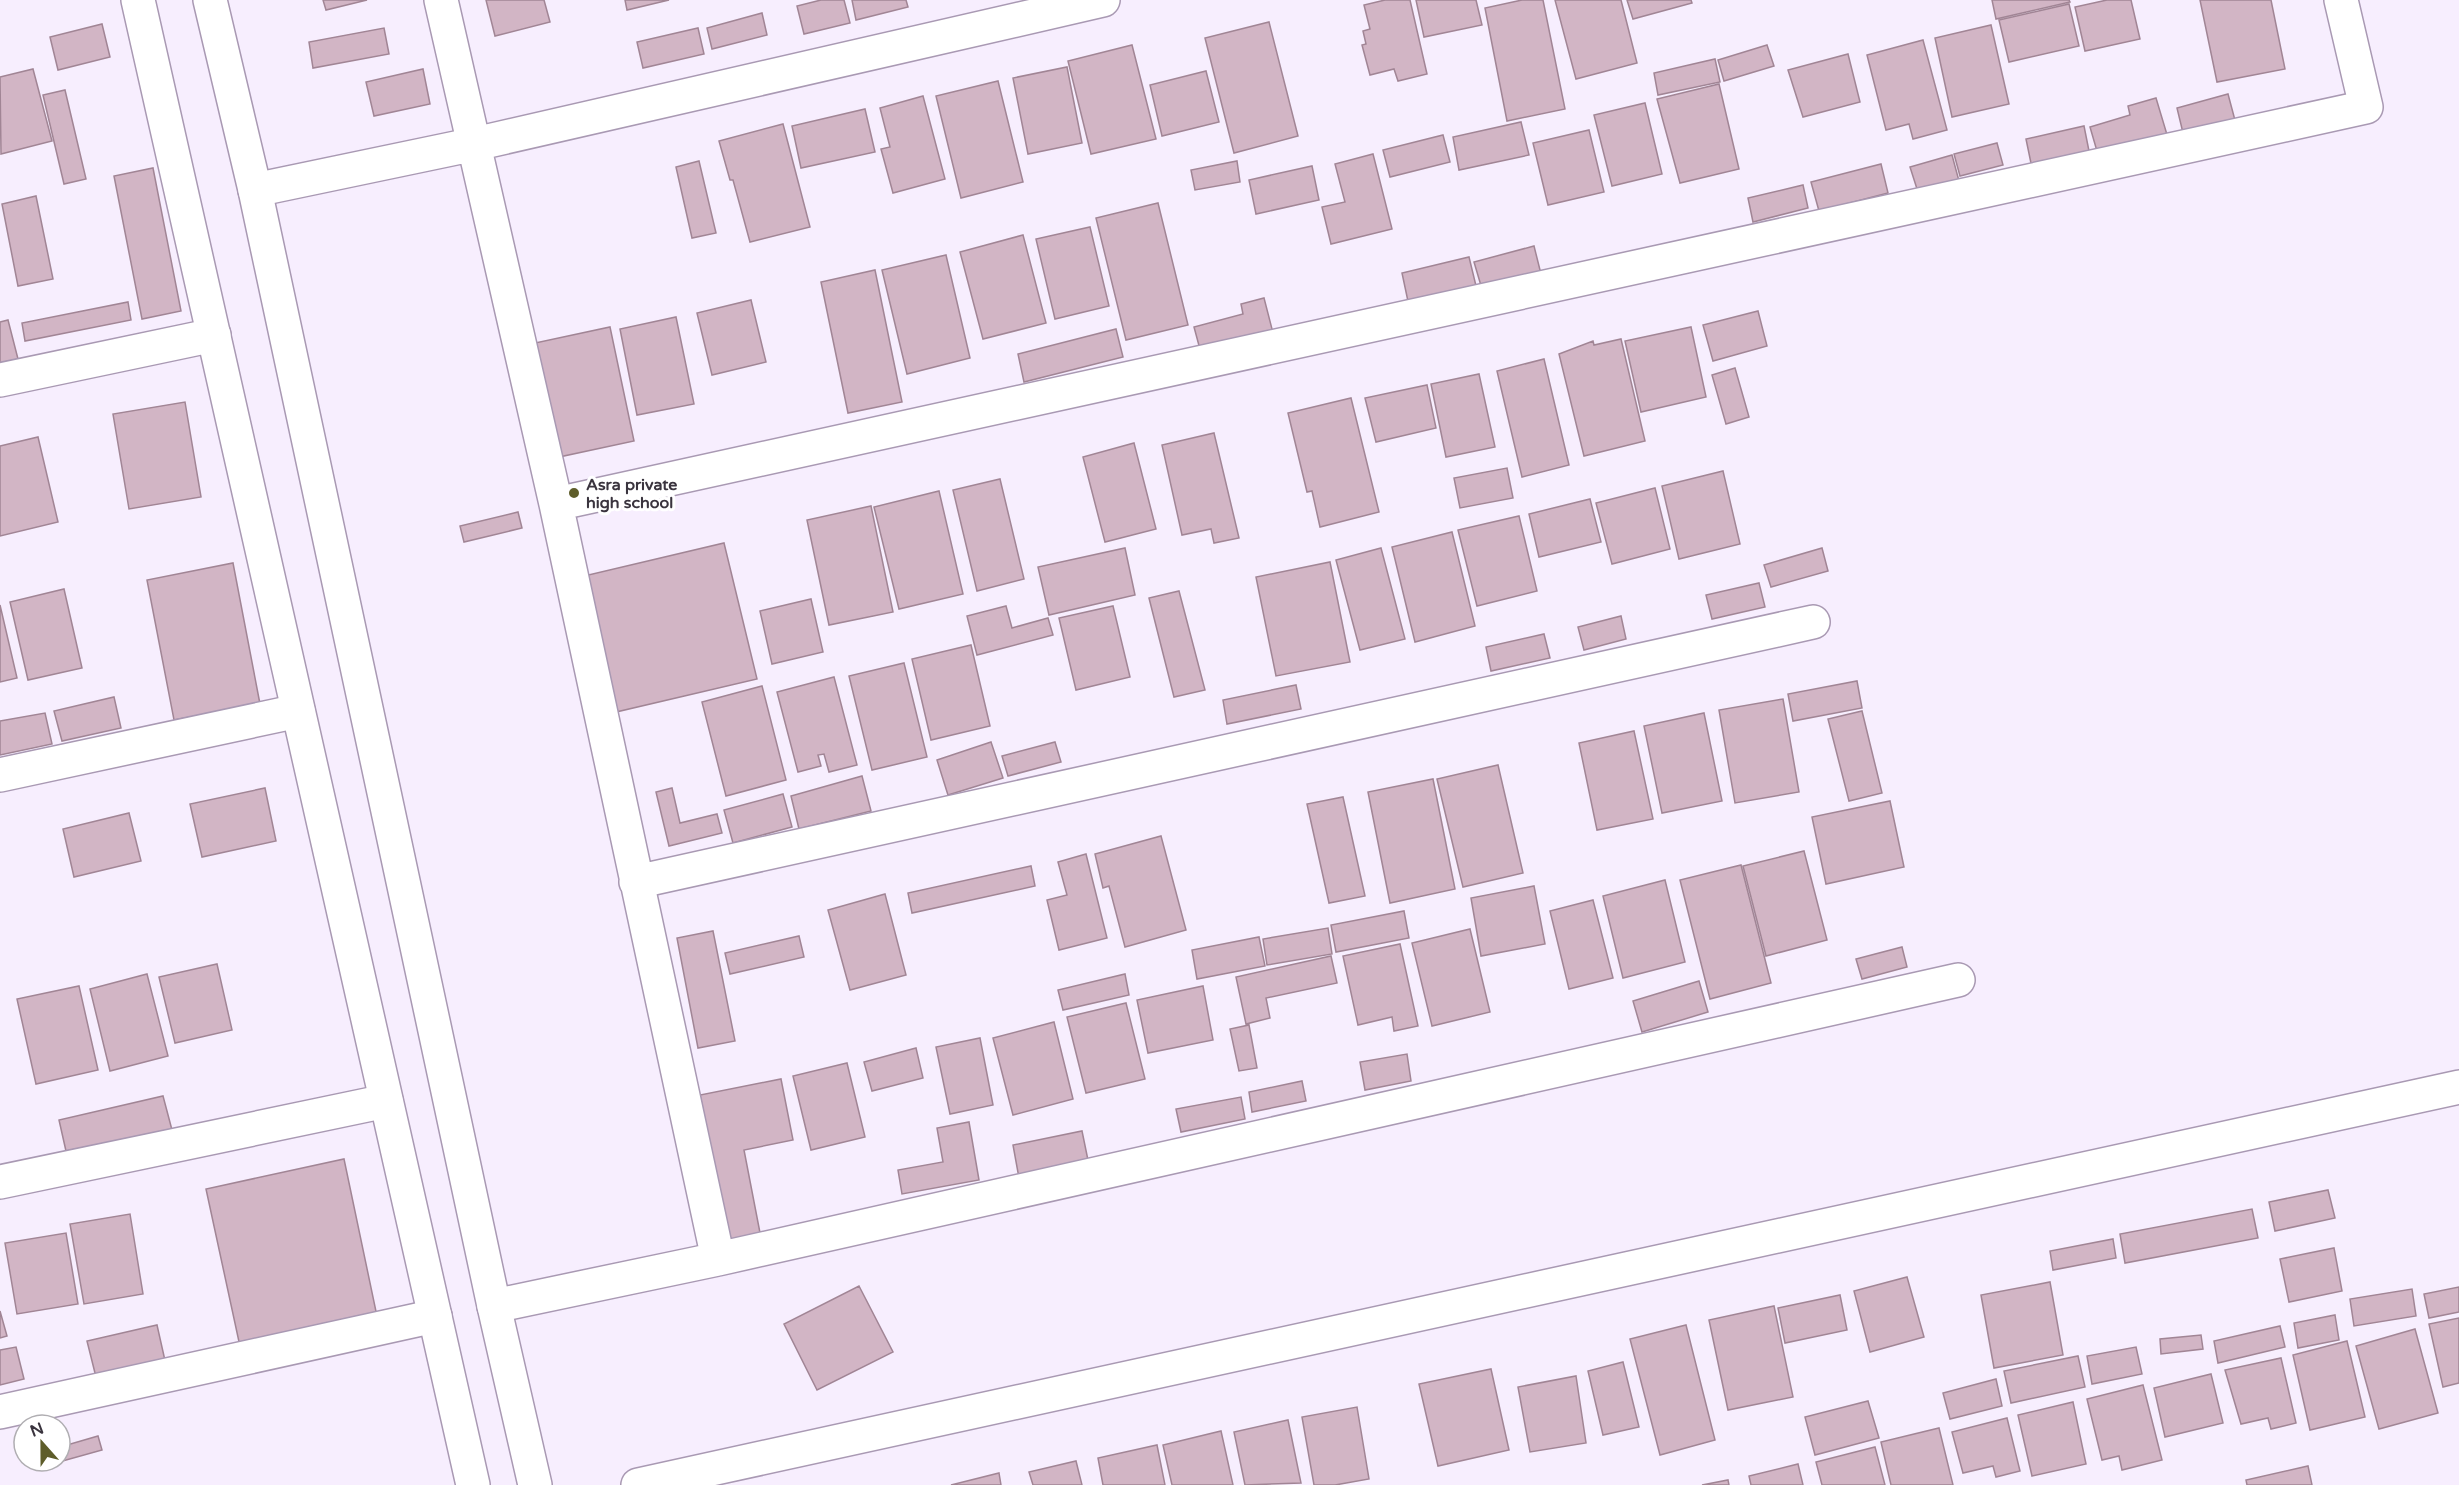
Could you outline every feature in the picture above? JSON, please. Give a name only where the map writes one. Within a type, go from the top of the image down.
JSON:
[{"type":"street","points":[[138,0],[473,1485]]},
{"type":"street","points":[[210,0],[255,190],[494,1306],[535,1485]]},
{"type":"street","points":[[441,0],[556,504],[718,1259]]},
{"type":"street","points":[[255,190],[474,144],[1103,0]]},
{"type":"street","points":[[556,504],[2366,107],[2340,0]]},
{"type":"street","points":[[0,380],[214,334]]},
{"type":"street","points":[[636,882],[1814,622]]},
{"type":"street","points":[[0,775],[298,711]]},
{"type":"street","points":[[494,1306],[718,1259],[1958,980]]},
{"type":"street","points":[[638,1485],[749,1473],[2459,1087]]},
{"type":"street","points":[[0,1182],[386,1101]]},
{"type":"street","points":[[0,1412],[435,1316]]},
{"type":"building","points":[[323,0],[367,0],[326,10]]},
{"type":"building","points":[[486,0],[544,0],[550,22],[495,36]]},
{"type":"building","points":[[625,0],[669,0],[627,10]]},
{"type":"building","points":[[821,0],[844,0],[850,23],[804,34],[797,6]]},
{"type":"building","points":[[852,0],[906,0],[908,7],[856,20]]},
{"type":"building","points":[[1385,0],[1410,0],[1427,74],[1398,81],[1394,69],[1370,75],[1362,45],[1366,44],[1363,31],[1370,29],[1364,5]]},
{"type":"building","points":[[1416,0],[1476,0],[1482,25],[1424,37]]},
{"type":"building","points":[[1522,0],[1543,0],[1565,109],[1507,121],[1485,8]]},
{"type":"building","points":[[1555,0],[1621,0],[1637,63],[1576,79]]},
{"type":"building","points":[[1627,0],[1691,0],[1692,3],[1633,19]]},
{"type":"building","points":[[1992,0],[2069,0],[2070,2],[1996,19]]},
{"type":"building","points":[[2107,0],[2131,0],[2140,39],[2085,51],[2075,7]]},
{"type":"building","points":[[2200,0],[2271,0],[2285,69],[2217,82]]},
{"type":"building","points":[[2069,4],[2079,46],[2009,62],[1999,20]]},
{"type":"building","points":[[762,13],[767,35],[712,49],[707,28]]},
{"type":"building","points":[[1269,22],[1298,136],[1234,153],[1205,38]]},
{"type":"building","points":[[102,24],[110,57],[58,70],[50,37]]},
{"type":"building","points":[[1991,25],[2009,104],[1952,117],[1935,38]]},
{"type":"building","points":[[384,28],[389,54],[313,68],[309,42]]},
{"type":"building","points":[[698,28],[704,54],[643,68],[637,42]]},
{"type":"building","points":[[1923,40],[1947,130],[1913,139],[1909,124],[1886,130],[1867,55]]},
{"type":"building","points":[[1132,45],[1156,139],[1091,154],[1068,61]]},
{"type":"building","points":[[1767,45],[1774,66],[1724,81],[1718,60]]},
{"type":"building","points":[[1848,54],[1860,102],[1803,117],[1788,70]]},
{"type":"building","points":[[1715,59],[1720,82],[1658,95],[1654,73]]},
{"type":"building","points":[[1067,67],[1082,143],[1028,154],[1013,78]]},
{"type":"building","points":[[33,69],[52,141],[1,154],[0,77]]},
{"type":"building","points":[[423,69],[430,104],[374,116],[366,82]]},
{"type":"building","points":[[1206,71],[1219,122],[1162,136],[1150,85]]},
{"type":"building","points":[[998,81],[1023,182],[961,198],[936,96]]},
{"type":"building","points":[[1719,84],[1739,169],[1680,183],[1657,99]]},
{"type":"building","points":[[65,90],[86,179],[64,184],[43,95]]},
{"type":"building","points":[[2228,94],[2236,124],[2184,137],[2177,108]]},
{"type":"building","points":[[923,96],[945,179],[893,193],[881,149],[890,147],[880,108]]},
{"type":"building","points":[[2156,98],[2168,138],[2099,158],[2090,127],[2130,115],[2128,106]]},
{"type":"building","points":[[1645,103],[1662,174],[1612,186],[1594,115]]},
{"type":"building","points":[[865,109],[875,152],[801,168],[792,126]]},
{"type":"building","points":[[1521,122],[1529,155],[1459,170],[1453,137]]},
{"type":"building","points":[[783,124],[810,227],[750,242],[733,180],[730,180],[719,141]]},
{"type":"building","points":[[2084,126],[2090,156],[2032,168],[2026,139]]},
{"type":"building","points":[[1589,130],[1604,192],[1548,205],[1533,143]]},
{"type":"building","points":[[1443,135],[1450,162],[1390,177],[1383,150]]},
{"type":"building","points":[[1997,143],[2003,165],[1960,176],[1954,154]]},
{"type":"building","points":[[1373,154],[1392,229],[1331,244],[1322,207],[1345,202],[1335,164]]},
{"type":"building","points":[[1952,155],[1959,181],[1918,192],[1910,167]]},
{"type":"building","points":[[699,161],[716,233],[692,238],[676,167]]},
{"type":"building","points":[[1237,161],[1240,182],[1195,190],[1191,170]]},
{"type":"building","points":[[1881,164],[1888,193],[1819,211],[1811,182]]},
{"type":"building","points":[[1312,166],[1319,200],[1256,214],[1249,180]]},
{"type":"building","points":[[153,168],[181,311],[142,319],[114,176]]},
{"type":"building","points":[[1803,185],[1808,208],[1753,222],[1748,198]]},
{"type":"building","points":[[36,196],[53,279],[18,286],[2,204]]},
{"type":"building","points":[[1158,203],[1188,325],[1126,340],[1096,218]]},
{"type":"building","points":[[1090,227],[1109,306],[1055,319],[1036,239]]},
{"type":"building","points":[[1023,235],[1046,323],[983,339],[960,252]]},
{"type":"building","points":[[1534,246],[1541,274],[1482,289],[1474,262]]},
{"type":"building","points":[[946,255],[970,358],[907,374],[882,270]]},
{"type":"building","points":[[1469,257],[1477,290],[1409,306],[1402,273]]},
{"type":"building","points":[[875,270],[902,402],[848,413],[821,282]]},
{"type":"building","points":[[1264,298],[1273,333],[1201,353],[1194,327],[1243,314],[1241,304]]},
{"type":"building","points":[[751,300],[766,362],[712,375],[697,313]]},
{"type":"building","points":[[128,302],[131,320],[25,341],[22,323]]},
{"type":"building","points":[[1758,311],[1767,346],[1713,361],[1703,325]]},
{"type":"building","points":[[676,317],[694,404],[637,415],[620,329]]},
{"type":"building","points":[[8,320],[18,359],[0,363],[0,322]]},
{"type":"building","points":[[610,327],[634,441],[559,457],[535,343]]},
{"type":"building","points":[[1691,327],[1706,397],[1641,412],[1625,341]]},
{"type":"building","points":[[1116,329],[1123,357],[1024,382],[1018,354]]},
{"type":"building","points":[[1621,339],[1645,441],[1584,456],[1559,354],[1593,341],[1594,345]]},
{"type":"building","points":[[1544,359],[1569,465],[1522,477],[1497,371]]},
{"type":"building","points":[[1735,368],[1749,417],[1726,424],[1712,375]]},
{"type":"building","points":[[1479,374],[1495,447],[1446,457],[1431,384]]},
{"type":"building","points":[[1427,385],[1436,428],[1376,442],[1365,398]]},
{"type":"building","points":[[1351,398],[1379,512],[1320,527],[1312,491],[1307,492],[1288,413]]},
{"type":"building","points":[[185,402],[201,497],[129,509],[113,414]]},
{"type":"building","points":[[1214,433],[1239,538],[1214,543],[1211,529],[1182,535],[1162,445]]},
{"type":"building","points":[[38,437],[58,522],[0,536],[0,446]]},
{"type":"building","points":[[1134,443],[1156,529],[1105,542],[1083,457]]},
{"type":"building","points":[[1507,468],[1513,498],[1460,508],[1454,478]]},
{"type":"building","points":[[1723,471],[1740,544],[1679,559],[1662,486]]},
{"type":"building","points":[[1000,479],[1024,579],[977,591],[953,490]]},
{"type":"building","points":[[1655,488],[1670,549],[1612,564],[1596,503]]},
{"type":"building","points":[[939,491],[963,594],[899,609],[874,507]]},
{"type":"building","points":[[1590,499],[1601,542],[1539,557],[1529,514]]},
{"type":"building","points":[[871,506],[893,612],[829,625],[807,520]]},
{"type":"building","points":[[518,512],[522,528],[464,542],[460,526]]},
{"type":"building","points":[[1519,516],[1537,591],[1477,606],[1458,530]]},
{"type":"building","points":[[1452,532],[1475,626],[1415,642],[1392,547]]},
{"type":"building","points":[[724,543],[757,679],[616,712],[584,576]]},
{"type":"building","points":[[1125,548],[1135,595],[1049,615],[1038,567]]},
{"type":"building","points":[[1381,548],[1405,639],[1360,650],[1336,560]]},
{"type":"building","points":[[1822,548],[1828,571],[1771,587],[1764,565]]},
{"type":"building","points":[[1330,562],[1350,662],[1276,676],[1256,577]]},
{"type":"building","points":[[233,563],[260,704],[174,720],[147,580]]},
{"type":"building","points":[[1759,583],[1765,607],[1712,619],[1706,595]]},
{"type":"building","points":[[64,589],[82,668],[28,680],[10,602]]},
{"type":"building","points":[[1179,591],[1205,690],[1174,697],[1149,598]]},
{"type":"building","points":[[811,599],[823,652],[772,664],[760,611]]},
{"type":"building","points":[[0,605],[17,678],[0,682]]},
{"type":"building","points":[[1006,606],[1012,628],[1048,618],[1053,635],[977,655],[967,616]]},
{"type":"building","points":[[1113,606],[1130,677],[1076,690],[1059,618]]},
{"type":"building","points":[[1621,616],[1626,639],[1584,650],[1578,627]]},
{"type":"building","points":[[1544,634],[1550,658],[1491,671],[1486,647]]},
{"type":"building","points":[[971,645],[990,726],[931,740],[912,659]]},
{"type":"building","points":[[904,663],[927,757],[872,770],[849,676]]},
{"type":"building","points":[[834,677],[857,765],[829,772],[824,754],[818,755],[821,766],[798,772],[777,692]]},
{"type":"building","points":[[1857,681],[1862,708],[1793,721],[1788,694]]},
{"type":"building","points":[[1296,685],[1301,709],[1227,724],[1223,700]]},
{"type":"building","points":[[762,686],[786,780],[726,796],[702,702]]},
{"type":"building","points":[[114,697],[121,728],[62,741],[54,711]]},
{"type":"building","points":[[1783,699],[1799,792],[1735,803],[1719,710]]},
{"type":"building","points":[[1862,711],[1882,793],[1849,801],[1828,719]]},
{"type":"building","points":[[45,713],[52,744],[0,755],[0,721]]},
{"type":"building","points":[[1704,713],[1722,801],[1662,813],[1644,726]]},
{"type":"building","points":[[1634,731],[1653,819],[1597,830],[1579,743]]},
{"type":"building","points":[[991,742],[1003,778],[948,795],[937,760]]},
{"type":"building","points":[[1055,742],[1061,762],[1008,776],[1002,756]]},
{"type":"building","points":[[1498,765],[1523,873],[1463,887],[1437,779]]},
{"type":"building","points":[[862,776],[871,811],[799,829],[791,796]]},
{"type":"building","points":[[1433,779],[1455,889],[1390,903],[1368,792]]},
{"type":"building","points":[[265,788],[276,841],[202,857],[190,804]]},
{"type":"building","points":[[672,788],[680,823],[717,814],[722,833],[669,846],[656,792]]},
{"type":"building","points":[[783,794],[792,827],[733,843],[724,810]]},
{"type":"building","points":[[1343,797],[1365,896],[1329,903],[1307,804]]},
{"type":"building","points":[[1890,801],[1904,867],[1826,884],[1812,817]]},
{"type":"building","points":[[129,813],[141,861],[74,877],[63,829]]},
{"type":"building","points":[[1161,836],[1186,930],[1125,947],[1109,886],[1103,888],[1095,854]]},
{"type":"building","points":[[1804,851],[1827,940],[1766,956],[1743,866]]},
{"type":"building","points":[[1086,854],[1107,938],[1059,950],[1047,900],[1067,895],[1058,862]]},
{"type":"building","points":[[1741,865],[1771,983],[1710,999],[1680,880]]},
{"type":"building","points":[[1031,866],[1035,886],[912,913],[908,893]]},
{"type":"building","points":[[1665,880],[1685,962],[1623,978],[1603,896]]},
{"type":"building","points":[[1534,886],[1545,944],[1481,956],[1471,898]]},
{"type":"building","points":[[885,894],[906,975],[850,990],[828,910]]},
{"type":"building","points":[[1593,900],[1613,978],[1569,989],[1550,911]]},
{"type":"building","points":[[1404,911],[1409,938],[1336,952],[1331,925]]},
{"type":"building","points":[[1328,928],[1332,954],[1267,965],[1263,939]]},
{"type":"building","points":[[1470,929],[1490,1012],[1432,1026],[1412,943]]},
{"type":"building","points":[[713,931],[735,1041],[698,1048],[677,938]]},
{"type":"building","points":[[799,936],[804,957],[730,974],[725,953]]},
{"type":"building","points":[[1259,937],[1265,966],[1197,979],[1192,950]]},
{"type":"building","points":[[1400,944],[1418,1026],[1394,1031],[1392,1017],[1358,1025],[1343,956]]},
{"type":"building","points":[[1902,947],[1907,967],[1862,979],[1856,959]]},
{"type":"building","points":[[1331,956],[1337,983],[1266,998],[1270,1018],[1246,1024],[1236,977]]},
{"type":"building","points":[[217,964],[232,1030],[175,1043],[159,977]]},
{"type":"building","points":[[147,974],[168,1056],[110,1071],[90,989]]},
{"type":"building","points":[[1125,974],[1129,995],[1063,1010],[1058,990]]},
{"type":"building","points":[[1699,981],[1708,1012],[1642,1032],[1633,1001]]},
{"type":"building","points":[[79,986],[98,1070],[36,1084],[17,999]]},
{"type":"building","points":[[1203,986],[1213,1040],[1148,1053],[1137,1000]]},
{"type":"building","points":[[1126,1003],[1145,1079],[1086,1093],[1067,1017]]},
{"type":"building","points":[[1054,1022],[1073,1099],[1013,1115],[993,1038]]},
{"type":"building","points":[[1249,1025],[1257,1068],[1239,1071],[1230,1029]]},
{"type":"building","points":[[980,1038],[993,1105],[950,1114],[936,1047]]},
{"type":"building","points":[[916,1048],[923,1078],[872,1091],[864,1062]]},
{"type":"building","points":[[1407,1054],[1411,1081],[1365,1090],[1360,1062]]},
{"type":"building","points":[[847,1063],[865,1137],[811,1150],[793,1076]]},
{"type":"building","points":[[781,1079],[793,1140],[744,1150],[761,1238],[730,1244],[700,1095]]},
{"type":"building","points":[[1302,1081],[1306,1101],[1252,1112],[1249,1092]]},
{"type":"building","points":[[163,1096],[172,1130],[66,1151],[59,1120]]},
{"type":"building","points":[[1241,1097],[1245,1119],[1181,1132],[1176,1109]]},
{"type":"building","points":[[969,1122],[979,1180],[902,1194],[898,1170],[943,1162],[937,1128]]},
{"type":"building","points":[[1082,1131],[1089,1165],[1019,1178],[1013,1145]]},
{"type":"building","points":[[344,1159],[378,1321],[241,1351],[206,1189]]},
{"type":"building","points":[[2328,1190],[2335,1218],[2275,1231],[2269,1202]]},
{"type":"building","points":[[2252,1209],[2258,1238],[2125,1263],[2120,1234]]},
{"type":"building","points":[[130,1214],[143,1294],[84,1304],[70,1224]]},
{"type":"building","points":[[66,1233],[78,1304],[17,1314],[5,1243]]},
{"type":"building","points":[[2113,1239],[2116,1258],[2053,1270],[2050,1251]]},
{"type":"building","points":[[2334,1248],[2342,1291],[2289,1302],[2280,1259]]},
{"type":"building","points":[[1907,1277],[1924,1337],[1870,1352],[1854,1291]]},
{"type":"building","points":[[2050,1282],[2063,1355],[1994,1368],[1981,1295]]},
{"type":"building","points":[[859,1286],[893,1352],[817,1390],[784,1324]]},
{"type":"building","points":[[2459,1287],[2459,1312],[2429,1318],[2424,1294]]},
{"type":"building","points":[[2412,1289],[2416,1316],[2354,1326],[2350,1299]]},
{"type":"building","points":[[1840,1295],[1847,1330],[1785,1343],[1778,1308]]},
{"type":"building","points":[[1774,1306],[1793,1397],[1728,1410],[1709,1320]]},
{"type":"building","points":[[0,1311],[7,1336],[0,1338]]},
{"type":"building","points":[[2335,1315],[2339,1340],[2298,1348],[2294,1323]]},
{"type":"building","points":[[2459,1318],[2459,1383],[2443,1387],[2429,1324]]},
{"type":"building","points":[[157,1325],[166,1365],[97,1381],[87,1341]]},
{"type":"building","points":[[1686,1325],[1715,1440],[1660,1455],[1630,1339]]},
{"type":"building","points":[[2280,1326],[2285,1347],[2218,1363],[2214,1341]]},
{"type":"building","points":[[2415,1329],[2438,1413],[2379,1429],[2356,1346]]},
{"type":"building","points":[[2201,1335],[2203,1349],[2161,1354],[2160,1339]]},
{"type":"building","points":[[2347,1341],[2365,1417],[2310,1430],[2293,1355]]},
{"type":"building","points":[[16,1347],[24,1379],[0,1385],[0,1350]]},
{"type":"building","points":[[2136,1347],[2142,1374],[2092,1384],[2087,1356]]},
{"type":"building","points":[[2078,1356],[2085,1387],[2011,1403],[2004,1371]]},
{"type":"building","points":[[2281,1358],[2296,1423],[2271,1429],[2268,1418],[2241,1424],[2225,1370]]},
{"type":"building","points":[[1623,1362],[1639,1427],[1603,1435],[1588,1371]]},
{"type":"building","points":[[1491,1369],[1509,1450],[1438,1466],[1419,1384]]},
{"type":"building","points":[[2211,1374],[2223,1423],[2165,1437],[2154,1388]]},
{"type":"building","points":[[1576,1376],[1586,1443],[1530,1452],[1518,1387]]},
{"type":"building","points":[[1996,1379],[2002,1406],[1950,1419],[1943,1393]]},
{"type":"building","points":[[2143,1385],[2162,1460],[2122,1470],[2119,1456],[2102,1460],[2087,1399]]},
{"type":"building","points":[[1868,1401],[1879,1438],[1815,1455],[1805,1417]]},
{"type":"building","points":[[2073,1402],[2086,1464],[2032,1476],[2018,1415]]},
{"type":"building","points":[[1357,1407],[1369,1479],[1335,1485],[1314,1485],[1302,1417]]},
{"type":"building","points":[[2007,1418],[2020,1471],[1996,1477],[1993,1466],[1963,1473],[1952,1432]]},
{"type":"building","points":[[1288,1420],[1301,1483],[1245,1485],[1234,1432]]},
{"type":"building","points":[[1939,1428],[1953,1485],[1891,1485],[1881,1442]]},
{"type":"building","points":[[1221,1431],[1233,1485],[1172,1485],[1163,1445]]},
{"type":"building","points":[[98,1436],[102,1450],[72,1458],[72,1444]]},
{"type":"building","points":[[1157,1445],[1165,1485],[1103,1485],[1098,1458]]},
{"type":"building","points":[[1875,1447],[1885,1485],[1822,1485],[1816,1462]]},
{"type":"building","points":[[1076,1461],[1082,1485],[1033,1485],[1029,1472]]},
{"type":"building","points":[[1798,1464],[1803,1485],[1751,1485],[1749,1476]]},
{"type":"building","points":[[2308,1466],[2312,1485],[2247,1485],[2246,1480]]},
{"type":"building","points":[[999,1473],[1001,1485],[951,1485]]},
{"type":"building","points":[[1728,1480],[1729,1485],[1702,1485]]},
{"type":"place","name":"Asra private high school","points":[[574,493]]}]
